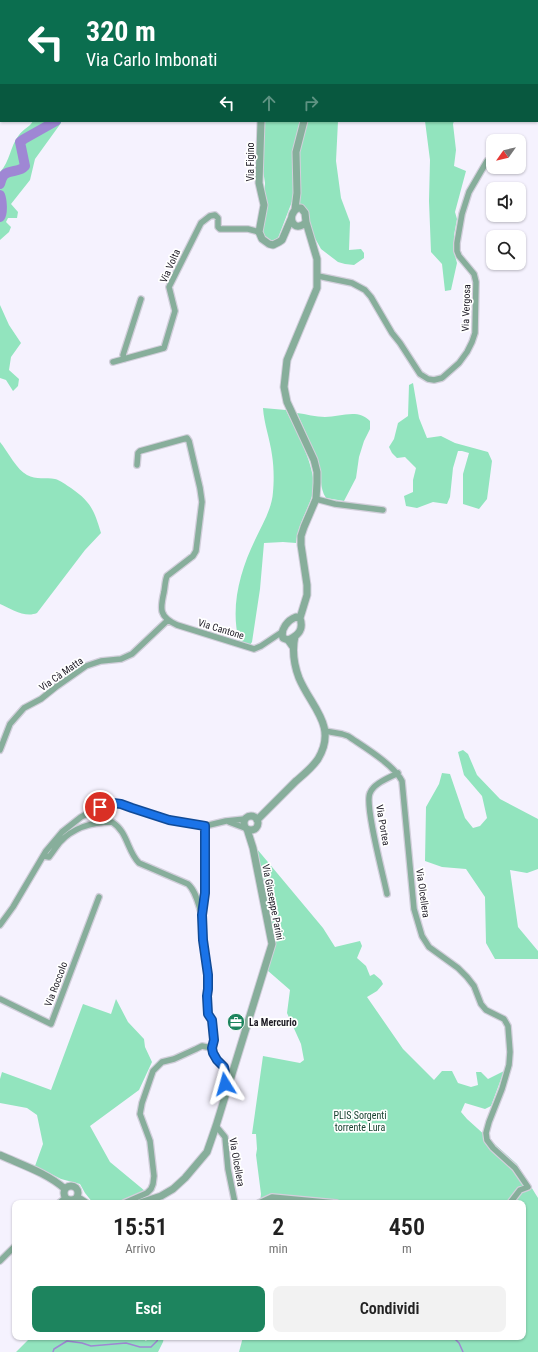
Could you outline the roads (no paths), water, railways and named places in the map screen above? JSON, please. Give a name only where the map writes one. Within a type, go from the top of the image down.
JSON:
[{"type":"street","name":"Via Figino","points":[[259,232],[264,205],[259,183],[261,122]]},
{"type":"street","points":[[298,209],[296,193],[296,152],[304,122]]},
{"type":"street","name":"Via Vergosa","points":[[318,276],[352,283],[365,290],[420,374],[428,380],[442,378],[459,363],[467,352],[475,333],[476,282],[474,274],[459,256],[457,251],[457,243],[462,214],[470,192],[486,163]]},
{"type":"street","points":[[259,232],[262,239],[266,242],[273,245],[279,242],[282,240],[287,229],[292,213],[298,209]]},
{"type":"street","points":[[0,925],[13,907],[44,856],[62,832],[90,811],[113,803],[121,804],[169,820],[205,826],[226,821],[251,818],[270,806],[317,760],[323,748],[325,731],[320,715],[299,678],[292,647],[284,636],[286,624],[297,618],[307,595],[301,545],[304,527],[316,498],[318,483],[314,460],[287,402],[284,387],[287,360],[313,300],[317,288],[318,276],[316,259],[306,222],[306,213],[298,209]]},
{"type":"street","name":"Via Volta","points":[[113,362],[164,348],[175,311],[169,287],[201,223],[210,216],[215,216],[218,218],[218,227],[220,229],[259,232]]},
{"type":"street","points":[[291,219],[294,225],[297,226],[311,241]]},
{"type":"street","points":[[287,229],[306,222]]},
{"type":"street","points":[[124,359],[123,355],[141,299]]},
{"type":"street","name":"Via Cantone","points":[[137,466],[138,453],[140,451],[187,438],[200,488],[202,502],[196,551],[193,556],[167,576],[161,606],[163,615],[177,625],[254,648],[261,646],[274,637],[284,636]]},
{"type":"street","points":[[316,498],[335,504],[383,510]]},
{"type":"street","points":[[292,647],[295,636],[300,631],[302,626],[297,618]]},
{"type":"street","name":"Via Cà Matta","points":[[0,750],[10,724],[24,708],[41,699],[86,666],[94,662],[115,660],[132,654],[168,620]]},
{"type":"street","points":[[284,636],[295,636]]},
{"type":"street","points":[[325,731],[348,736],[398,773]]},
{"type":"street","name":"Via Portea","points":[[387,894],[375,842],[368,802],[369,794],[373,787],[398,773]]},
{"type":"street","name":"Via Olcellera","points":[[398,773],[402,781],[414,909],[422,936],[429,947],[458,968],[467,977],[474,986],[481,1004],[486,1010],[504,1019],[508,1026],[510,1052],[509,1065],[486,1133],[487,1140],[493,1148],[515,1168],[528,1187],[520,1190],[512,1200]]},
{"type":"street","name":"Via Giuseppe Parini","points":[[149,1200],[161,1196],[173,1189],[185,1178],[207,1152],[272,944],[253,848],[244,823],[251,818],[257,826],[253,848]]},
{"type":"street","points":[[226,821],[246,829],[252,830],[256,828]]},
{"type":"street","points":[[44,856],[49,857],[62,841],[73,831],[84,826],[102,822],[112,822],[123,832],[134,858],[139,864],[190,886],[196,894],[197,903],[202,915]]},
{"type":"street","points":[[205,826],[205,893],[202,915],[203,940],[208,975],[208,1014],[212,1020],[214,1040],[212,1048],[213,1053],[224,1067],[225,1097]]},
{"type":"street","name":"Via Roccolo","points":[[0,1000],[51,1024],[99,897]]},
{"type":"street","points":[[131,1200],[147,1193],[153,1184],[154,1176],[150,1141],[140,1114],[142,1103],[153,1071],[162,1062],[174,1059],[202,1046],[212,1048]]},
{"type":"street","name":"Via Olcellera","points":[[216,1126],[225,1137],[228,1169],[234,1200]]},
{"type":"street","points":[[0,1155],[41,1173],[58,1183],[64,1189],[62,1200],[71,1200],[77,1197]]},
{"type":"street","points":[[64,1189],[70,1186],[76,1188],[78,1191],[77,1197]]},
{"type":"street","points":[[77,1197],[82,1200]]},
{"type":"street","points":[[264,1200],[272,1197],[304,1200]]},
{"type":"street","points":[[1,1260],[12,1249]]},
{"type":"waterway","points":[[0,184],[6,173],[20,170],[25,166],[20,142],[54,122]]},
{"type":"waterway","points":[[0,195],[2,206],[2,213],[0,217]]},
{"type":"waterway","points":[[53,1352],[54,1349],[67,1341],[91,1346],[126,1343],[140,1347],[151,1347],[158,1340]]},
{"type":"waterway","points":[[456,1340],[463,1352]]},
{"type":"place","name":"La Mercurio","points":[[236,1022]]},
{"type":"park label","name":"PLIS Sorgenti torrente Lura","points":[[360,1120]]}]
